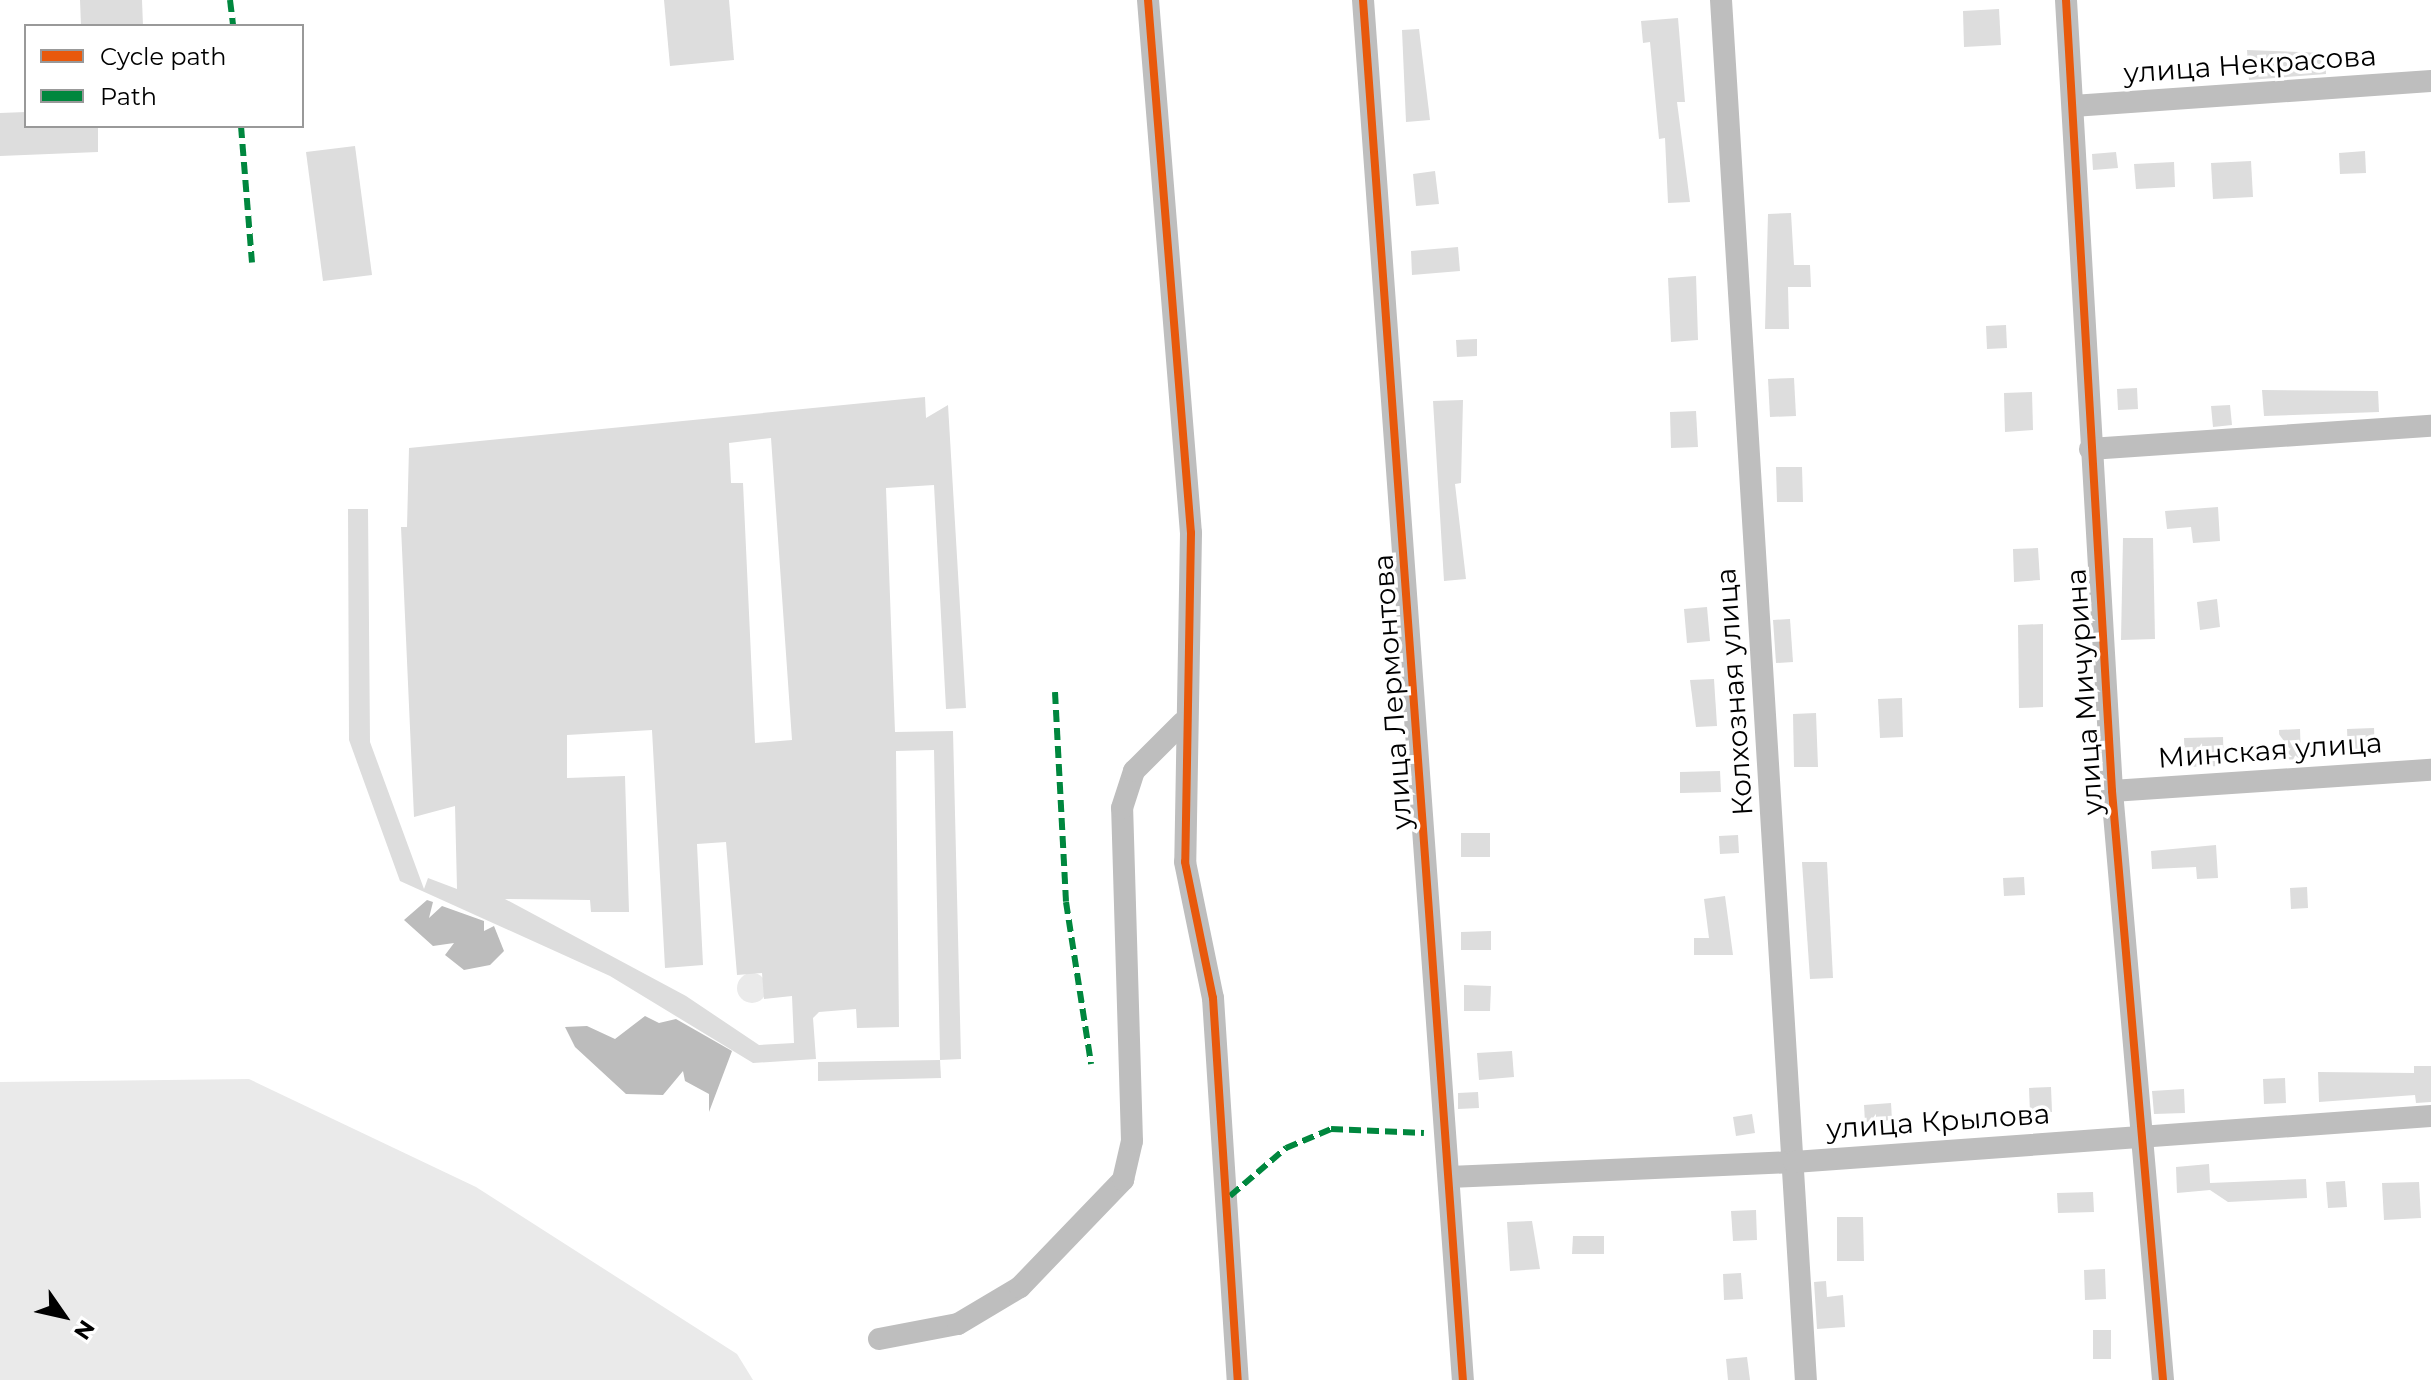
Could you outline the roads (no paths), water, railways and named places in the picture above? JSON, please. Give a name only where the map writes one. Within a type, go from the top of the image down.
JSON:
[{"type":"street","points":[[1148,0],[1191,533],[1182,723],[1185,862],[1213,998],[1238,1380]]},
{"type":"street","name":"улица Лермонтова","points":[[1363,0],[1463,1380]]},
{"type":"street","name":"Колхозная улица","points":[[1721,0],[1806,1380]]},
{"type":"street","name":"улица Мичурина","points":[[2066,0],[2112,791],[2163,1380]]},
{"type":"street","name":"улица Некрасова","points":[[2073,106],[2431,81]]},
{"type":"street","points":[[2090,449],[2431,426]]},
{"type":"street","points":[[879,1339],[958,1324],[1020,1287],[1123,1180],[1132,1141],[1122,808],[1134,771],[1182,723]]},
{"type":"street","name":"Минская улица","points":[[2112,791],[2431,770]]},
{"type":"street","name":"улица Крылова","points":[[1449,1177],[1794,1162],[2431,1116]]}]
